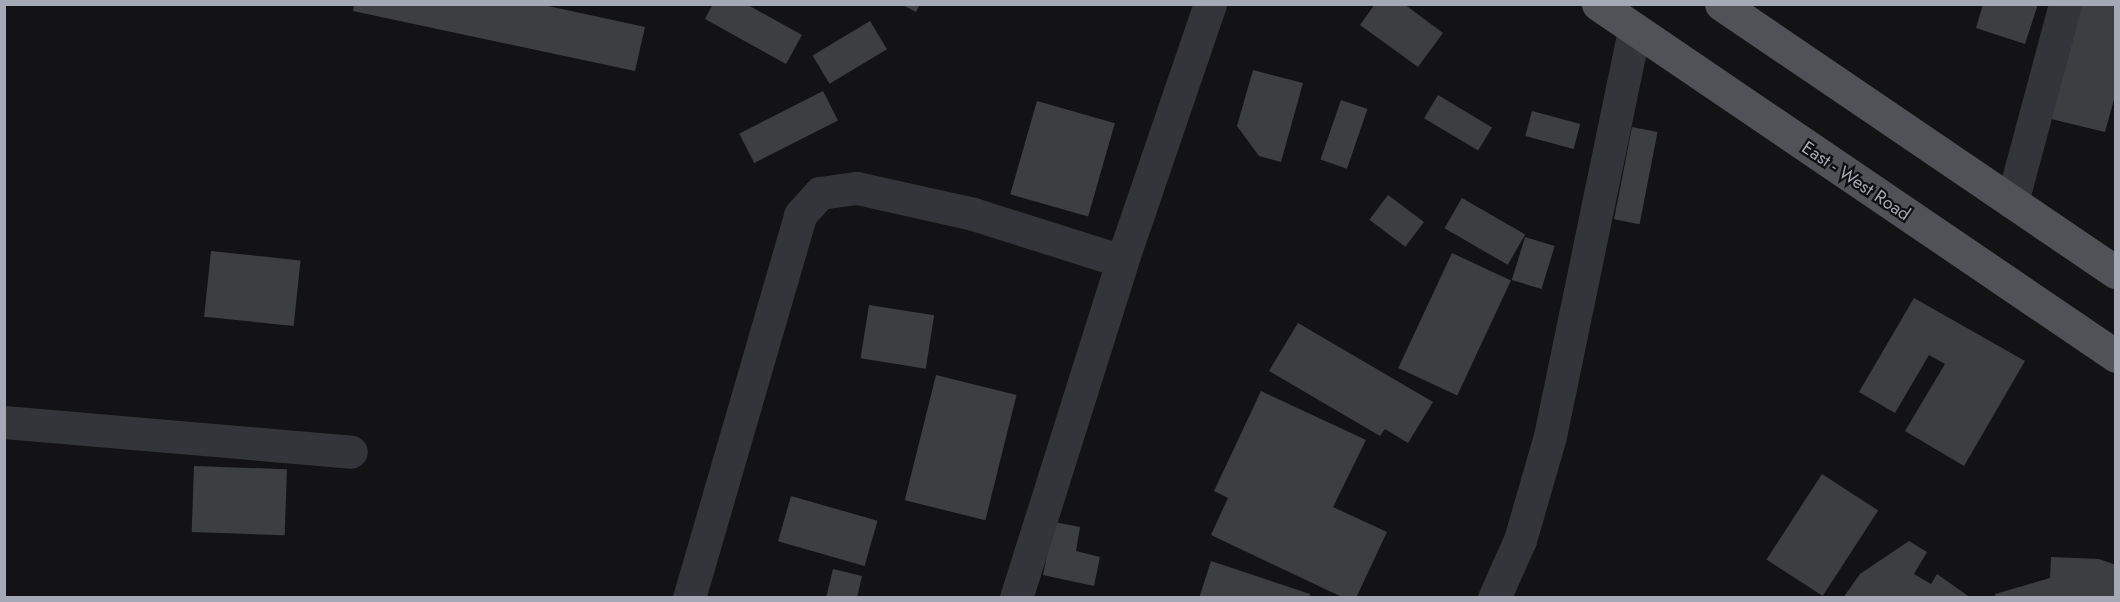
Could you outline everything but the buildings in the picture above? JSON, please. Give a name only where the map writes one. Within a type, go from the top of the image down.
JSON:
[{"type":"main road","name":"East - West Road","points":[[1598,4],[1634,31],[2115,356]]},
{"type":"main road","points":[[1721,4],[2115,272]]},
{"type":"street","points":[[1016,597],[1122,261],[1210,4]]},
{"type":"street","points":[[2012,202],[2065,4]]},
{"type":"street","points":[[1494,597],[1520,540],[1550,436],[1634,31]]},
{"type":"street","points":[[689,597],[800,216],[820,193],[857,188],[973,214],[1122,261]]},
{"type":"street","points":[[4,422],[351,452]]}]
